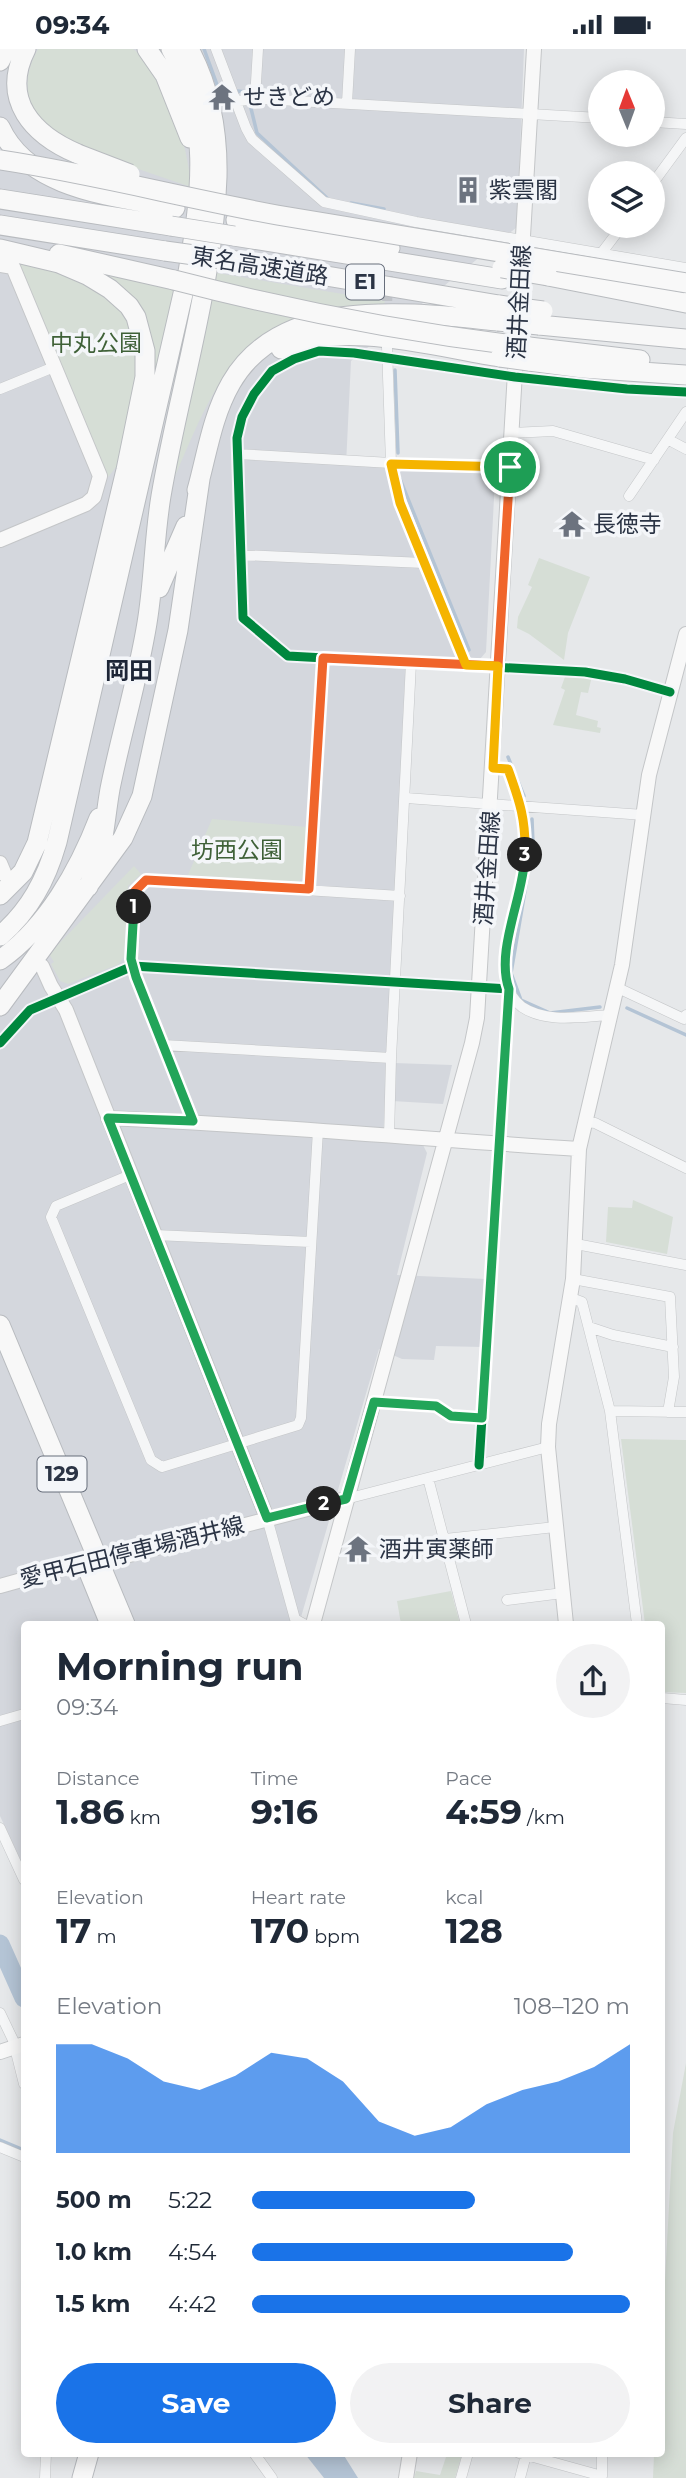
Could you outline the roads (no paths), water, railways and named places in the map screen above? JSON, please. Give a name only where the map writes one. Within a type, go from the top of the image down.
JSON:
[{"type":"highway","points":[[0,61],[6,49]]},
{"type":"highway","points":[[26,49],[16,77],[19,106],[31,126],[40,134],[60,147],[168,187],[239,221]]},
{"type":"highway","points":[[147,49],[165,75],[183,115],[193,147],[200,187]]},
{"type":"highway","points":[[0,936],[14,924],[32,901],[52,860],[188,272],[200,187],[201,145],[188,86],[171,49]]},
{"type":"highway","points":[[147,626],[161,499],[197,324],[216,191],[213,117],[203,81],[189,49]]},
{"type":"highway","points":[[0,127],[16,151],[49,176],[173,217]]},
{"type":"highway","points":[[0,160],[96,176],[239,221],[686,283]]},
{"type":"highway","name":"東名高速道路","points":[[0,199],[239,221],[686,308]]},
{"type":"highway","name":"東名高速道路","points":[[0,225],[231,260],[498,313],[686,337]]},
{"type":"highway","points":[[0,247],[99,262],[261,301],[613,370],[686,375]]},
{"type":"highway","points":[[0,247],[87,275],[121,297],[136,317],[144,339],[146,363],[126,470],[37,843],[23,873],[0,895]]},
{"type":"highway","points":[[548,281],[686,303]]},
{"type":"highway","points":[[88,887],[102,850],[110,791],[147,626],[164,575],[186,526],[222,401],[241,369],[260,348],[295,329],[332,319],[365,315],[498,313]]},
{"type":"highway","points":[[209,444],[224,406],[251,370],[274,353],[298,342],[325,336],[354,335],[500,357],[529,354],[686,365]]},
{"type":"highway","points":[[89,620],[124,550],[126,470]]},
{"type":"highway","points":[[0,1006],[123,838],[142,796],[178,630],[200,479]]},
{"type":"highway","points":[[0,960],[26,938],[55,900],[80,860],[110,791]]},
{"type":"highway","name":"129","points":[[0,1325],[92,1562],[109,1621]]},
{"type":"highway","name":"129","points":[[0,1359],[92,1562],[123,1621]]},
{"type":"highway","points":[[70,2478],[76,2457]]},
{"type":"highway","points":[[82,2478],[88,2457]]},
{"type":"street","points":[[216,49],[247,100]]},
{"type":"street","points":[[258,49],[247,100],[252,139],[324,202],[523,241],[686,268]]},
{"type":"street","points":[[347,103],[350,49]]},
{"type":"street","name":"酒井金田線","points":[[314,1621],[472,1043],[480,987],[534,49]]},
{"type":"street","points":[[247,100],[588,117]]},
{"type":"street","points":[[665,123],[686,124]]},
{"type":"street","points":[[665,167],[686,138]]},
{"type":"street","points":[[389,216],[389,229]]},
{"type":"street","points":[[600,255],[613,238]]},
{"type":"street","points":[[0,265],[13,267],[100,476],[98,489],[86,504],[1,536]]},
{"type":"street","points":[[670,692],[625,679],[585,672],[288,656],[243,618],[237,438],[242,417],[254,394],[272,371],[294,359],[318,351],[387,353],[515,377],[627,389],[686,392]]},
{"type":"street","points":[[387,353],[391,464],[400,503],[466,665]]},
{"type":"street","points":[[0,389],[54,367]]},
{"type":"street","points":[[629,496],[686,412]]},
{"type":"street","points":[[512,433],[553,431],[654,460]]},
{"type":"street","points":[[668,440],[686,449]]},
{"type":"street","points":[[237,454],[391,464],[510,467]]},
{"type":"street","points":[[240,555],[424,563]]},
{"type":"street","points":[[566,1621],[548,1447],[549,1424],[573,1279],[579,1149],[615,1003],[649,775],[686,634]]},
{"type":"street","points":[[309,889],[323,658]]},
{"type":"street","points":[[389,1137],[411,663]]},
{"type":"street","points":[[493,768],[508,769],[522,806],[525,831],[525,861],[505,958],[505,979],[515,1000],[537,1014],[552,1017],[615,1003],[684,1020],[686,1015]]},
{"type":"street","points":[[406,797],[644,815]]},
{"type":"street","points":[[193,1121],[133,966],[135,891],[146,880],[400,896]]},
{"type":"street","points":[[42,966],[66,1010],[267,1518],[295,1619],[299,1621]]},
{"type":"street","points":[[0,1043],[30,1010],[133,966],[509,989]]},
{"type":"street","points":[[479,1465],[509,989]]},
{"type":"street","points":[[163,1045],[391,1058]]},
{"type":"street","points":[[108,1118],[193,1121],[500,1146],[579,1149]]},
{"type":"street","points":[[586,1122],[595,1123],[686,1168]]},
{"type":"street","points":[[130,1175],[55,1206],[51,1217],[151,1460],[162,1467],[298,1425],[301,1418],[318,1130]]},
{"type":"street","points":[[155,1235],[311,1243]]},
{"type":"street","points":[[576,1244],[686,1265]]},
{"type":"street","points":[[573,1279],[670,1297],[674,1377],[668,1412]]},
{"type":"street","points":[[571,1298],[582,1302],[610,1411],[637,1621]]},
{"type":"street","points":[[589,1327],[613,1335],[673,1347]]},
{"type":"street","points":[[374,1402],[436,1406],[451,1416],[482,1418]]},
{"type":"street","points":[[610,1411],[686,1412]]},
{"type":"street","points":[[346,1499],[548,1447]]},
{"type":"street","points":[[428,1478],[465,1621]]},
{"type":"street","name":"愛甲石田停車場酒井線","points":[[0,1586],[346,1499]]},
{"type":"street","points":[[445,1539],[555,1527]]},
{"type":"street","points":[[513,1596],[563,1593]]},
{"type":"street","points":[[665,1698],[686,1700]]},
{"type":"street","points":[[0,1721],[21,1715]]},
{"type":"street","points":[[0,1828],[21,1874]]},
{"type":"street","points":[[0,2013],[20,2045],[0,2052]]},
{"type":"street","points":[[0,2147],[21,2156]]},
{"type":"street","points":[[45,2478],[46,2457]]},
{"type":"street","points":[[257,2457],[272,2478]]},
{"type":"street","points":[[406,2478],[409,2457]]},
{"type":"street","points":[[461,2478],[467,2457]]},
{"type":"street","points":[[520,2478],[522,2457]]},
{"type":"street","points":[[530,2457],[577,2474],[602,2476],[602,2457]]},
{"type":"water","points":[[307,2457],[345,2457],[358,2478],[324,2478]]},
{"type":"waterway","points":[[204,49],[219,90],[223,90]]},
{"type":"waterway","points":[[237,91],[247,92],[257,133],[327,198]]},
{"type":"waterway","points":[[351,203],[384,209]]},
{"type":"waterway","points":[[395,370],[398,453]]},
{"type":"waterway","points":[[400,479],[469,650]]},
{"type":"waterway","points":[[508,757],[524,796]]},
{"type":"waterway","points":[[532,819],[533,844],[511,973],[521,1000],[550,1013],[600,1007]]},
{"type":"waterway","points":[[627,1008],[686,1035]]},
{"type":"waterway","points":[[0,1944],[21,1991]]},
{"type":"waterway","points":[[0,2140],[21,2149]]},
{"type":"tunnel","points":[[387,316],[388,257]]},
{"type":"place","name":"せきどめ","points":[[222,97]]},
{"type":"place","name":"紫雲閣","points":[[468,190]]},
{"type":"place","name":"長徳寺","points":[[572,524]]},
{"type":"place","name":"酒井寅薬師","points":[[358,1549]]},
{"type":"district","name":"岡田","points":[[129,671]]},
{"type":"park label","name":"中丸公園","points":[[96,343]]},
{"type":"park label","name":"坊西公園","points":[[237,850]]}]
